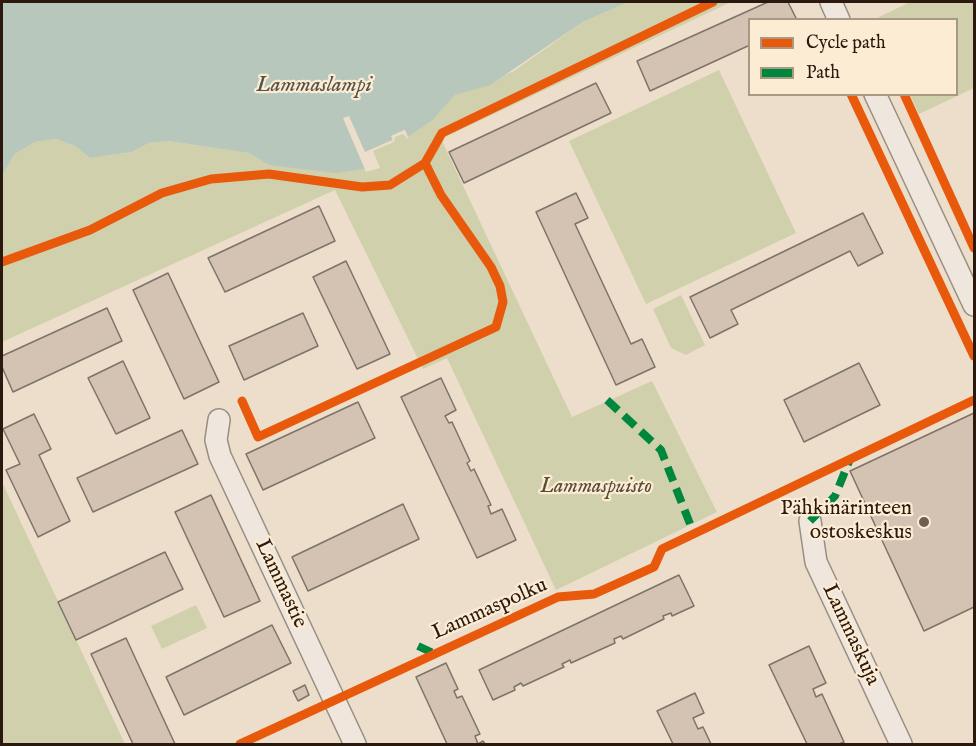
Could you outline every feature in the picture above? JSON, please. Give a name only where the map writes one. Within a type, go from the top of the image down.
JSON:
[{"type":"street","points":[[831,2],[838,18]]},
{"type":"street","points":[[875,96],[975,304]]},
{"type":"street","name":"Lammastie","points":[[219,420],[216,440],[220,456],[355,744]]},
{"type":"street","name":"Lammaskuja","points":[[810,521],[816,562],[901,744]]},
{"type":"green space","name":"Lammaspuisto","points":[[628,2],[731,2],[441,139],[572,417],[652,381],[717,512],[556,590],[447,358],[423,369],[335,190],[2,342],[2,176],[13,154],[35,142],[56,139],[75,146],[90,158],[132,152],[149,143],[168,141],[249,153],[270,165],[369,150],[405,130],[408,137],[433,120],[455,95],[514,71],[583,22]]},
{"type":"green space","points":[[910,2],[974,2],[974,88],[958,96],[958,18],[877,18]]},
{"type":"green space","points":[[719,70],[796,233],[646,304],[569,141]]},
{"type":"green space","points":[[910,96],[957,96],[919,114]]},
{"type":"green space","points":[[681,295],[705,345],[686,355],[671,348],[653,309]]},
{"type":"green space","points":[[2,482],[125,744],[2,744]]},
{"type":"green space","points":[[196,605],[207,628],[162,649],[151,626]]},
{"type":"water","name":"Lammaslampi","points":[[2,2],[628,2],[583,22],[490,85],[455,95],[433,120],[408,137],[405,130],[391,136],[393,139],[370,150],[377,167],[336,173],[269,165],[249,153],[168,141],[149,143],[132,152],[90,158],[75,146],[56,139],[35,142],[14,154],[2,176]]},
{"type":"pier","points":[[349,116],[365,152],[393,140],[391,136],[405,130],[409,140],[403,134],[395,137],[394,142],[373,151],[380,168],[366,172],[343,118]]},
{"type":"building","points":[[768,2],[788,2],[796,18],[748,18],[748,46],[650,91],[637,61]]},
{"type":"building","points":[[596,83],[611,113],[464,183],[449,152]]},
{"type":"building","points":[[576,193],[588,218],[575,224],[631,344],[642,339],[655,367],[616,385],[536,212]]},
{"type":"building","points":[[319,206],[335,241],[225,292],[208,258]]},
{"type":"building","points":[[863,213],[883,253],[858,266],[850,251],[731,310],[738,324],[710,338],[690,297]]},
{"type":"building","points":[[346,261],[390,354],[357,369],[313,277]]},
{"type":"building","points":[[168,273],[219,382],[184,399],[133,290]]},
{"type":"building","points":[[107,308],[122,341],[13,392],[2,367],[2,356]]},
{"type":"building","points":[[303,313],[318,346],[244,380],[229,346]]},
{"type":"building","points":[[123,361],[150,418],[116,434],[88,378]]},
{"type":"building","points":[[859,363],[880,405],[804,442],[784,400]]},
{"type":"building","points":[[441,378],[456,410],[445,416],[449,423],[452,422],[470,461],[467,463],[471,471],[474,469],[491,505],[488,506],[491,514],[502,509],[516,540],[477,558],[401,397]]},
{"type":"building","points":[[358,402],[375,438],[263,490],[246,454]]},
{"type":"building","name":"Pähkinärinteen ostoskeskus","points":[[974,413],[974,607],[924,631],[850,471]]},
{"type":"building","points":[[34,414],[51,449],[39,455],[70,521],[38,537],[6,470],[20,464],[3,429]]},
{"type":"building","points":[[182,430],[198,464],[93,512],[77,478]]},
{"type":"building","points":[[211,495],[260,601],[224,617],[175,512]]},
{"type":"building","points":[[403,504],[419,539],[308,591],[292,557]]},
{"type":"building","points":[[165,552],[183,589],[76,640],[58,602]]},
{"type":"building","points":[[679,575],[694,606],[672,616],[671,613],[663,616],[664,619],[623,639],[621,636],[614,639],[615,643],[571,663],[570,660],[562,664],[564,667],[523,686],[521,683],[514,687],[515,690],[493,700],[479,670]]},
{"type":"building","points":[[272,625],[291,663],[184,715],[166,677]]},
{"type":"building","points":[[126,638],[175,744],[133,744],[91,654]]},
{"type":"building","points":[[809,646],[826,683],[813,689],[816,697],[822,694],[844,742],[839,744],[807,744],[769,665]]},
{"type":"building","points":[[446,663],[458,689],[454,691],[457,698],[462,696],[480,734],[475,736],[478,744],[447,744],[416,677]]},
{"type":"building","points":[[305,685],[309,695],[298,701],[293,691]]},
{"type":"building","points":[[695,693],[704,713],[693,718],[698,729],[703,727],[711,744],[673,744],[657,711]]},
{"type":"marked path","points":[[607,400],[661,450],[694,534]]},
{"type":"marked path","points":[[810,521],[835,496],[850,459]]},
{"type":"marked path","points":[[418,646],[435,654]]},
{"type":"cycle path","points":[[2,262],[90,230],[162,193],[211,179],[269,174],[362,187],[390,185],[425,163],[442,133],[713,2]]},
{"type":"cycle path","points":[[852,96],[974,356]]},
{"type":"cycle path","points":[[905,96],[974,248]]},
{"type":"cycle path","points":[[242,401],[258,437],[496,327],[503,302],[500,286],[491,267],[441,195],[425,163]]},
{"type":"cycle path","name":"Lammaspolku","points":[[240,744],[558,597],[594,594],[654,567],[662,549],[974,400]]},
{"type":"place","name":"Pähkinärinteen ostoskeskus","points":[[924,522]]}]
